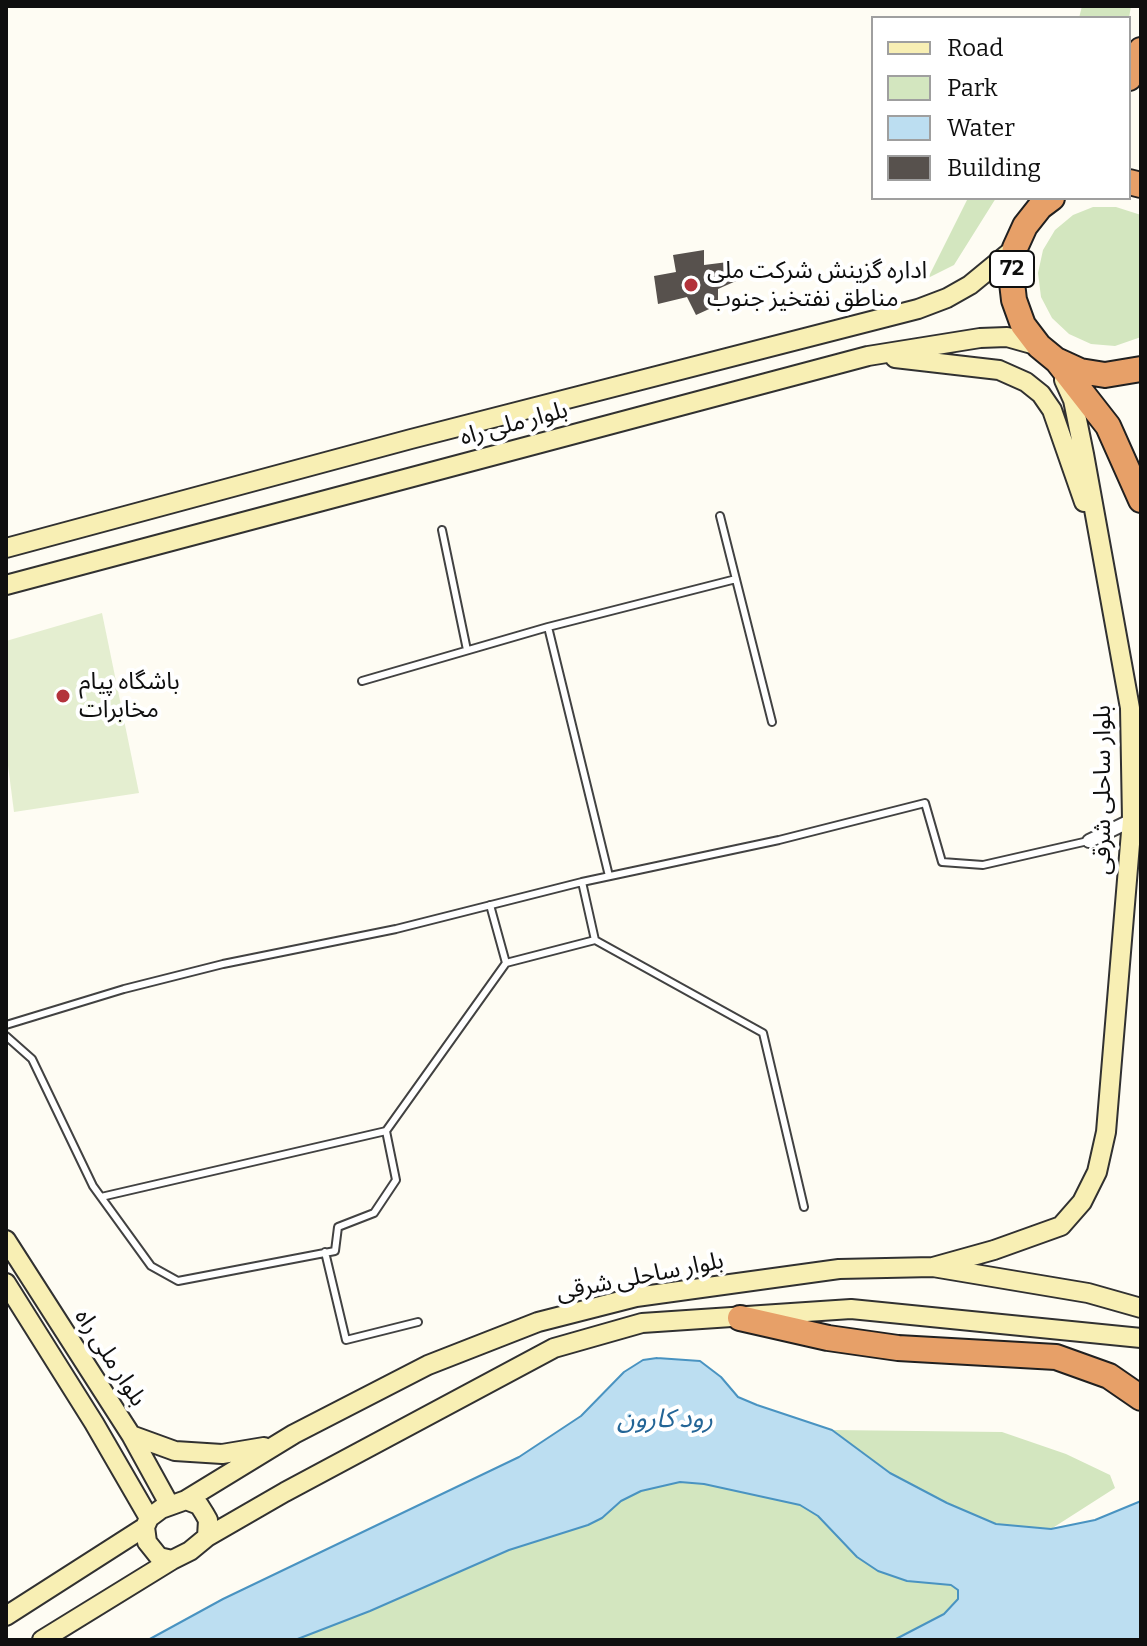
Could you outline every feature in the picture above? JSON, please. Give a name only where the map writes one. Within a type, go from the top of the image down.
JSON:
[{"type":"highway","points":[[1131,73],[1141,50]]},
{"type":"highway","name":"72","points":[[1046,201],[1025,226],[1015,248],[1011,274],[1014,300],[1023,325],[1108,426],[1141,500]]},
{"type":"highway","points":[[1048,353],[1080,371],[1105,375],[1141,369]]},
{"type":"highway","points":[[740,1318],[828,1338],[898,1348],[1056,1357],[1109,1376],[1141,1398]]},
{"type":"main road","name":"بلوار ملی راه","points":[[6,548],[411,439],[918,309],[970,285],[1015,248]]},
{"type":"main road","name":"بلوار ملی راه","points":[[6,585],[868,356],[980,338],[1007,337],[1048,353]]},
{"type":"main road","name":"بلوار ساحلی شرقی","points":[[933,1267],[994,1250],[1061,1226],[1082,1202],[1097,1172],[1106,1132],[1132,820],[1130,708],[1073,400],[1048,353]]},
{"type":"main road","points":[[868,356],[999,370],[1026,382],[1041,394],[1052,410],[1079,491],[1096,527]]},
{"type":"main road","points":[[411,439],[419,473]]},
{"type":"main road","points":[[1130,708],[1141,739]]},
{"type":"main road","name":"بلوار ملی راه","points":[[6,1240],[131,1435],[154,1479],[177,1502]]},
{"type":"main road","name":"بلوار ساحلی شرقی","points":[[177,1502],[274,1445],[428,1365],[538,1322],[636,1297],[839,1269],[933,1267],[1088,1293],[1141,1308]]},
{"type":"main road","name":"بلوار ملی راه","points":[[6,1283],[133,1489],[147,1523]]},
{"type":"main road","name":"بلوار ساحلی شرقی","points":[[207,1537],[554,1348],[642,1323],[851,1309],[1141,1338]]},
{"type":"main road","points":[[131,1435],[175,1451],[222,1454],[274,1445]]},
{"type":"main road","points":[[133,1489],[146,1489],[154,1479]]},
{"type":"main road","points":[[6,1616],[177,1502],[199,1505],[208,1520],[207,1537],[190,1551],[42,1640]]},
{"type":"main road","points":[[147,1523],[144,1534],[151,1550],[159,1557],[172,1560]]},
{"type":"street","points":[[1089,841],[1132,820]]},
{"type":"lane","points":[[720,516],[772,722]]},
{"type":"lane","points":[[442,530],[467,650]]},
{"type":"lane","points":[[362,681],[548,627],[736,579]]},
{"type":"lane","points":[[548,627],[609,876]]},
{"type":"lane","points":[[6,1025],[124,989],[223,964],[396,929],[582,882],[765,843],[925,803],[942,862],[983,865],[1089,841]]},
{"type":"lane","points":[[582,882],[595,940]]},
{"type":"lane","points":[[490,905],[506,963]]},
{"type":"lane","points":[[101,1197],[386,1131],[506,963],[595,940],[763,1033],[804,1207]]},
{"type":"lane","points":[[6,1036],[32,1059],[93,1186],[151,1266],[178,1281],[335,1251],[338,1227],[374,1213],[396,1180],[386,1131]]},
{"type":"lane","points":[[325,1252],[346,1340],[418,1322]]},
{"type":"green space","points":[[1082,6],[1131,6],[1129,16],[1080,16]]},
{"type":"green space","points":[[967,200],[995,200],[954,265],[928,278]]},
{"type":"green space","points":[[1093,207],[1116,207],[1141,215],[1141,337],[1115,346],[1091,344],[1069,334],[1052,318],[1041,297],[1038,273],[1043,250],[1055,230],[1073,215]]},
{"type":"green space","name":"باشگاه پیام مخابرات","points":[[102,613],[139,793],[14,812],[6,750],[6,641]]},
{"type":"green space","points":[[832,1430],[1002,1432],[1066,1454],[1110,1475],[1115,1488],[1051,1529],[997,1524],[947,1504],[890,1473]]},
{"type":"green space","points":[[680,1482],[704,1484],[800,1505],[818,1516],[857,1557],[878,1571],[907,1581],[951,1585],[958,1590],[958,1598],[944,1614],[894,1640],[295,1640],[509,1550],[588,1525],[641,1491]]},
{"type":"water","name":"رود کارون","points":[[643,1360],[700,1361],[721,1377],[738,1397],[832,1430],[890,1473],[996,1524],[1051,1529],[1095,1520],[1141,1501],[1141,1640],[894,1640],[944,1614],[958,1599],[958,1590],[951,1585],[907,1581],[878,1571],[857,1557],[818,1516],[800,1505],[704,1484],[680,1482],[641,1491],[588,1525],[509,1550],[295,1640],[148,1640],[223,1599],[519,1457],[581,1416],[624,1372]]},
{"type":"building","name":"اداره گزینش شرکت ملی مناطق نفتخیز جنوب","points":[[704,250],[704,265],[728,262],[736,281],[718,289],[718,305],[696,315],[687,297],[658,304],[654,276],[676,272],[673,255]]},
{"type":"place","name":"اداره گزینش شرکت ملی مناطق نفتخیز جنوب","points":[[691,285]]},
{"type":"place","name":"باشگاه پیام مخابرات","points":[[63,696]]}]
